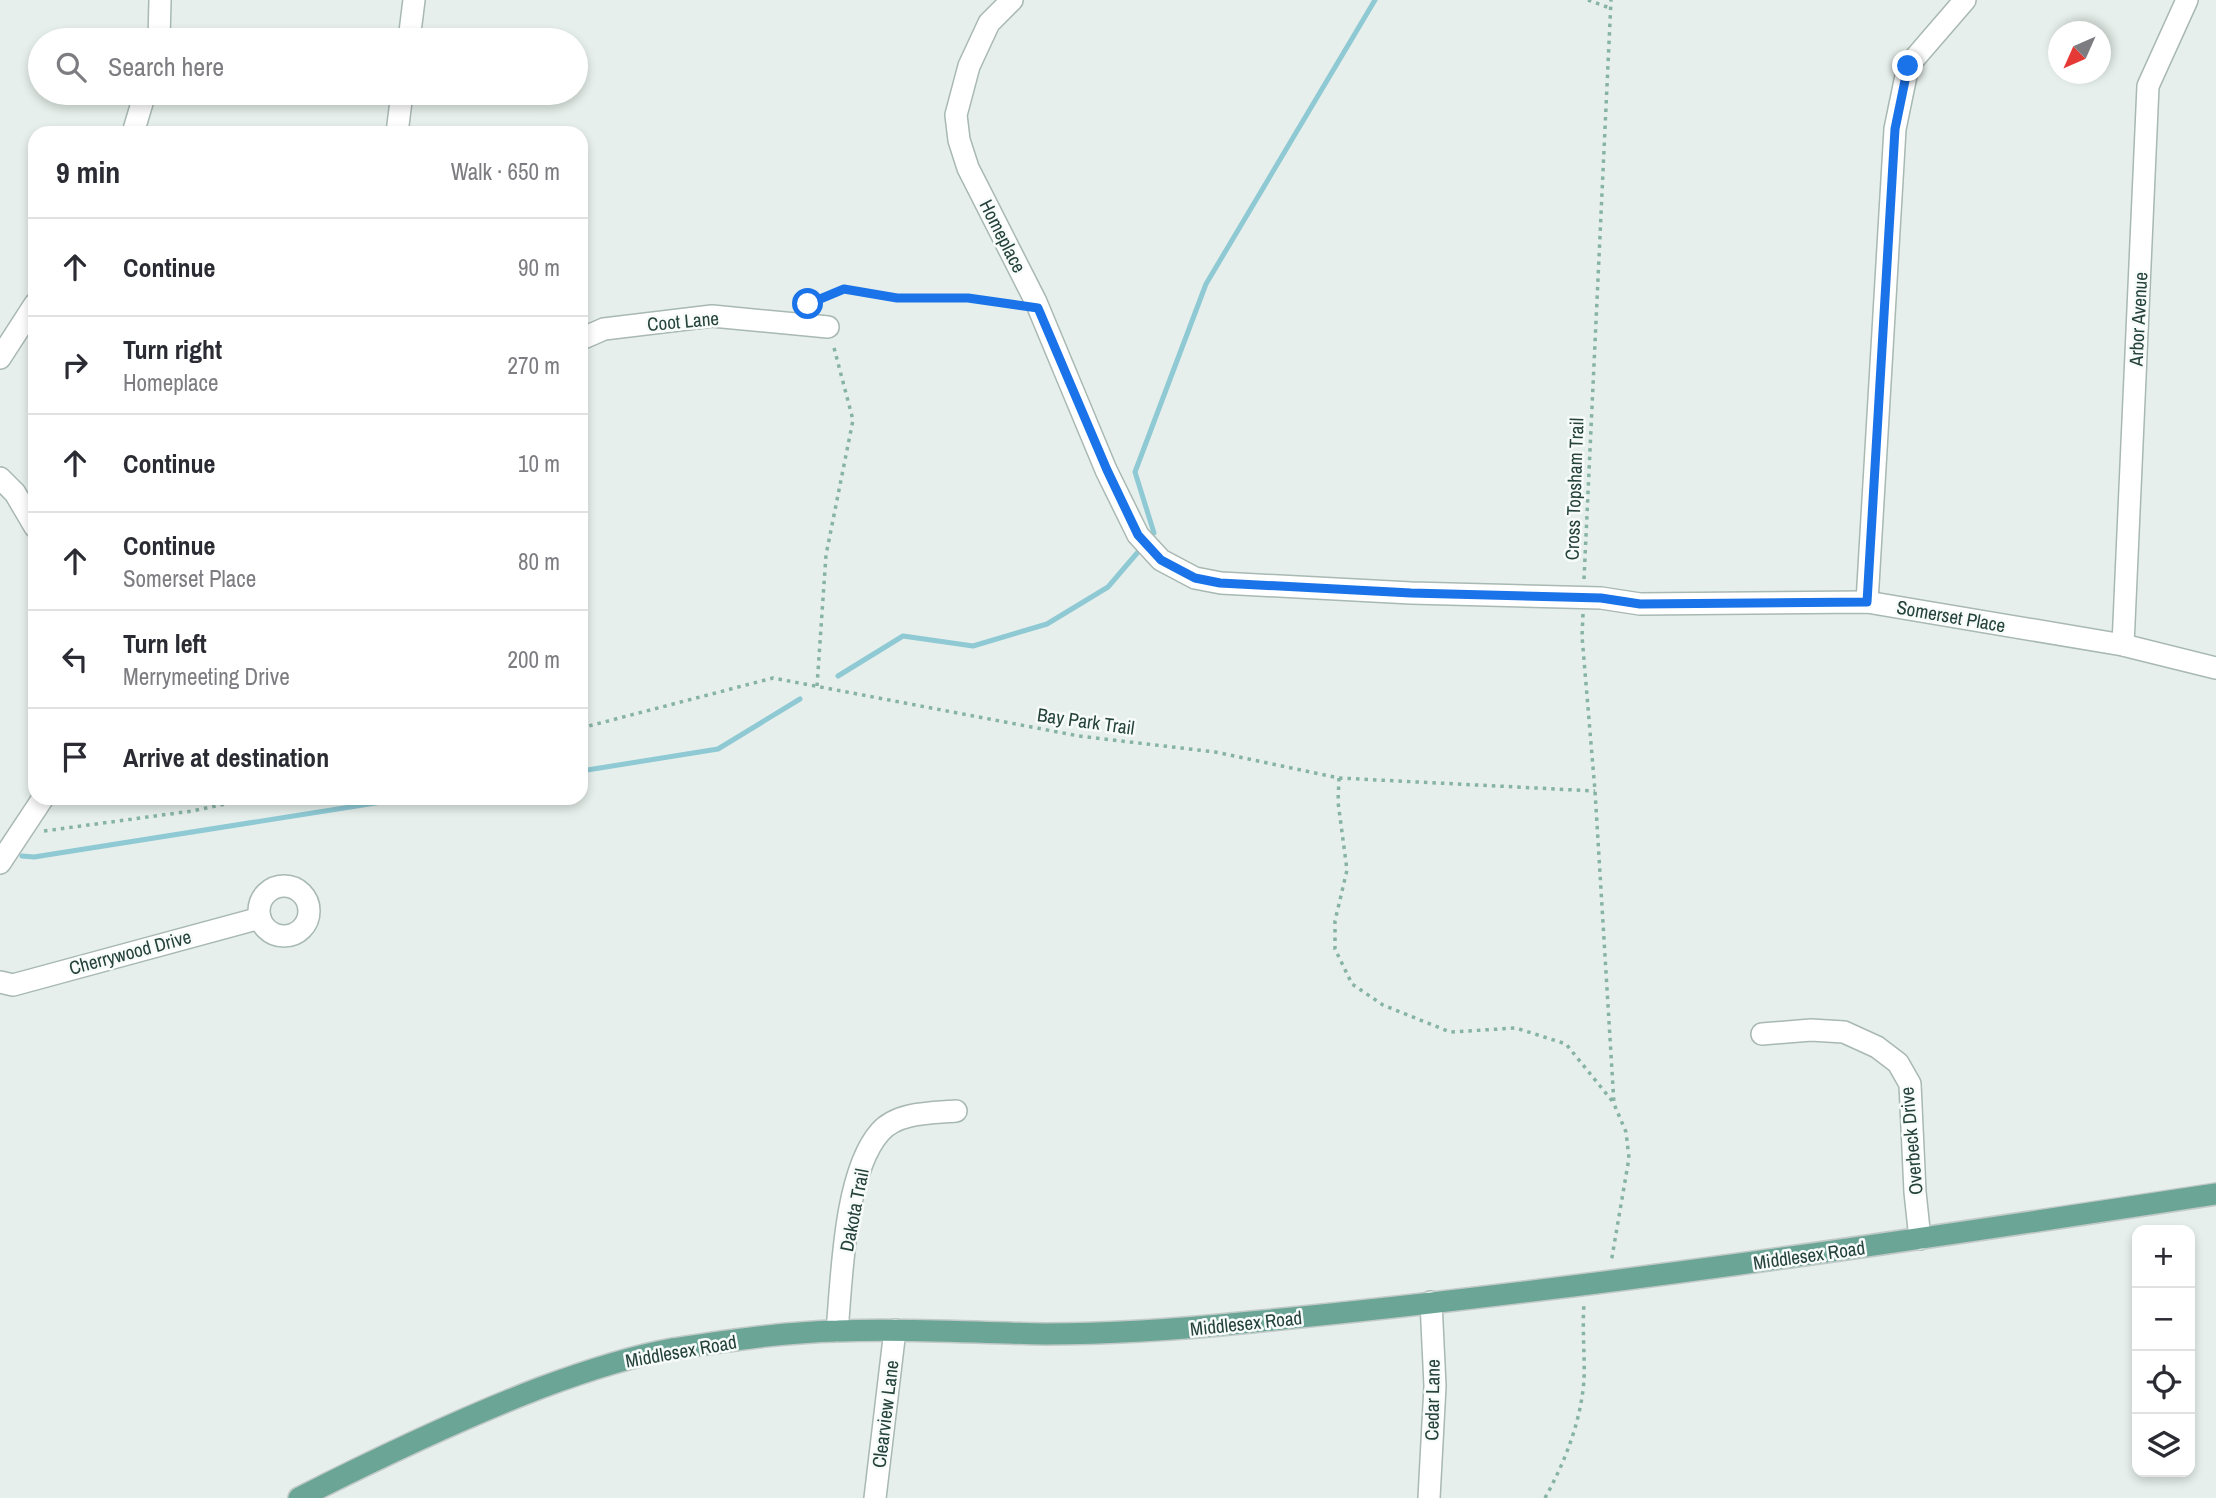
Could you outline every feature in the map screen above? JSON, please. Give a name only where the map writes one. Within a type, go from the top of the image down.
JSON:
[{"type":"main road","name":"Middlesex Road","points":[[299,1498],[432,1432],[592,1369],[669,1350],[799,1333],[837,1331],[1049,1334],[1181,1329],[1431,1302],[1833,1252],[2216,1194]]},
{"type":"street","points":[[159,28],[160,0]]},
{"type":"street","points":[[410,28],[414,0]]},
{"type":"street","name":"Homeplace","points":[[1012,0],[989,23],[969,66],[956,115],[959,140],[968,167],[1038,308],[1107,470],[1138,535],[1161,560],[1195,578],[1220,583],[1411,593],[1592,597],[1640,604]]},
{"type":"street","points":[[1867,602],[1895,129],[1908,66],[1965,0]]},
{"type":"street","name":"Arbor Avenue","points":[[2123,645],[2148,86],[2187,0]]},
{"type":"street","points":[[135,126],[141,105]]},
{"type":"street","points":[[398,126],[400,105]]},
{"type":"street","points":[[0,358],[28,315]]},
{"type":"street","name":"Coot Lane","points":[[588,336],[604,329],[712,316],[828,327]]},
{"type":"street","points":[[0,478],[15,493],[28,515]]},
{"type":"street","name":"Somerset Place","points":[[1640,604],[1867,602],[2123,645],[2216,668]]},
{"type":"street","points":[[0,863],[38,805]]},
{"type":"street","name":"Cherrywood Drive","points":[[0,982],[13,985],[260,918]]},
{"type":"street","name":"Overbeck Drive","points":[[1762,1034],[1811,1030],[1844,1032],[1877,1047],[1898,1063],[1910,1084],[1920,1239]]},
{"type":"street","name":"Dakota Trail","points":[[837,1331],[845,1243],[862,1162],[880,1132],[891,1124],[914,1115],[956,1111]]},
{"type":"street","name":"Cedar Lane","points":[[1429,1498],[1435,1386],[1431,1302]]},
{"type":"street","name":"Clearview Lane","points":[[875,1498],[895,1330]]},
{"type":"path","points":[[1588,0],[1610,8]]},
{"type":"path","name":"Cross Topsham Trail","points":[[1339,778],[1338,802],[1347,870],[1335,921],[1335,949],[1352,984],[1383,1005],[1450,1032],[1516,1028],[1566,1044],[1614,1104],[1595,791],[1582,636],[1592,597],[1611,0]]},
{"type":"path","points":[[798,307],[844,289],[897,298],[968,298],[1038,308]]},
{"type":"path","points":[[817,686],[826,555],[853,420],[828,327]]},
{"type":"path","name":"Bay Park Trail","points":[[588,726],[773,678],[1079,736],[1215,752],[1339,778],[1595,791]]},
{"type":"path","points":[[19,834],[220,805]]},
{"type":"waterway","points":[[1154,533],[1135,472],[1206,284],[1375,0]]},
{"type":"waterway","points":[[838,676],[903,636],[973,646],[1047,624],[1108,587],[1138,552]]},
{"type":"waterway","points":[[588,770],[718,749],[800,699]]},
{"type":"waterway","points":[[22,856],[34,857],[363,805]]},
{"type":"route","points":[[808,304],[844,289],[897,298],[968,298],[1038,308],[1107,470],[1138,535],[1161,560],[1195,578],[1220,583],[1411,593],[1601,598],[1640,604],[1867,602],[1895,129],[1908,66]]}]
